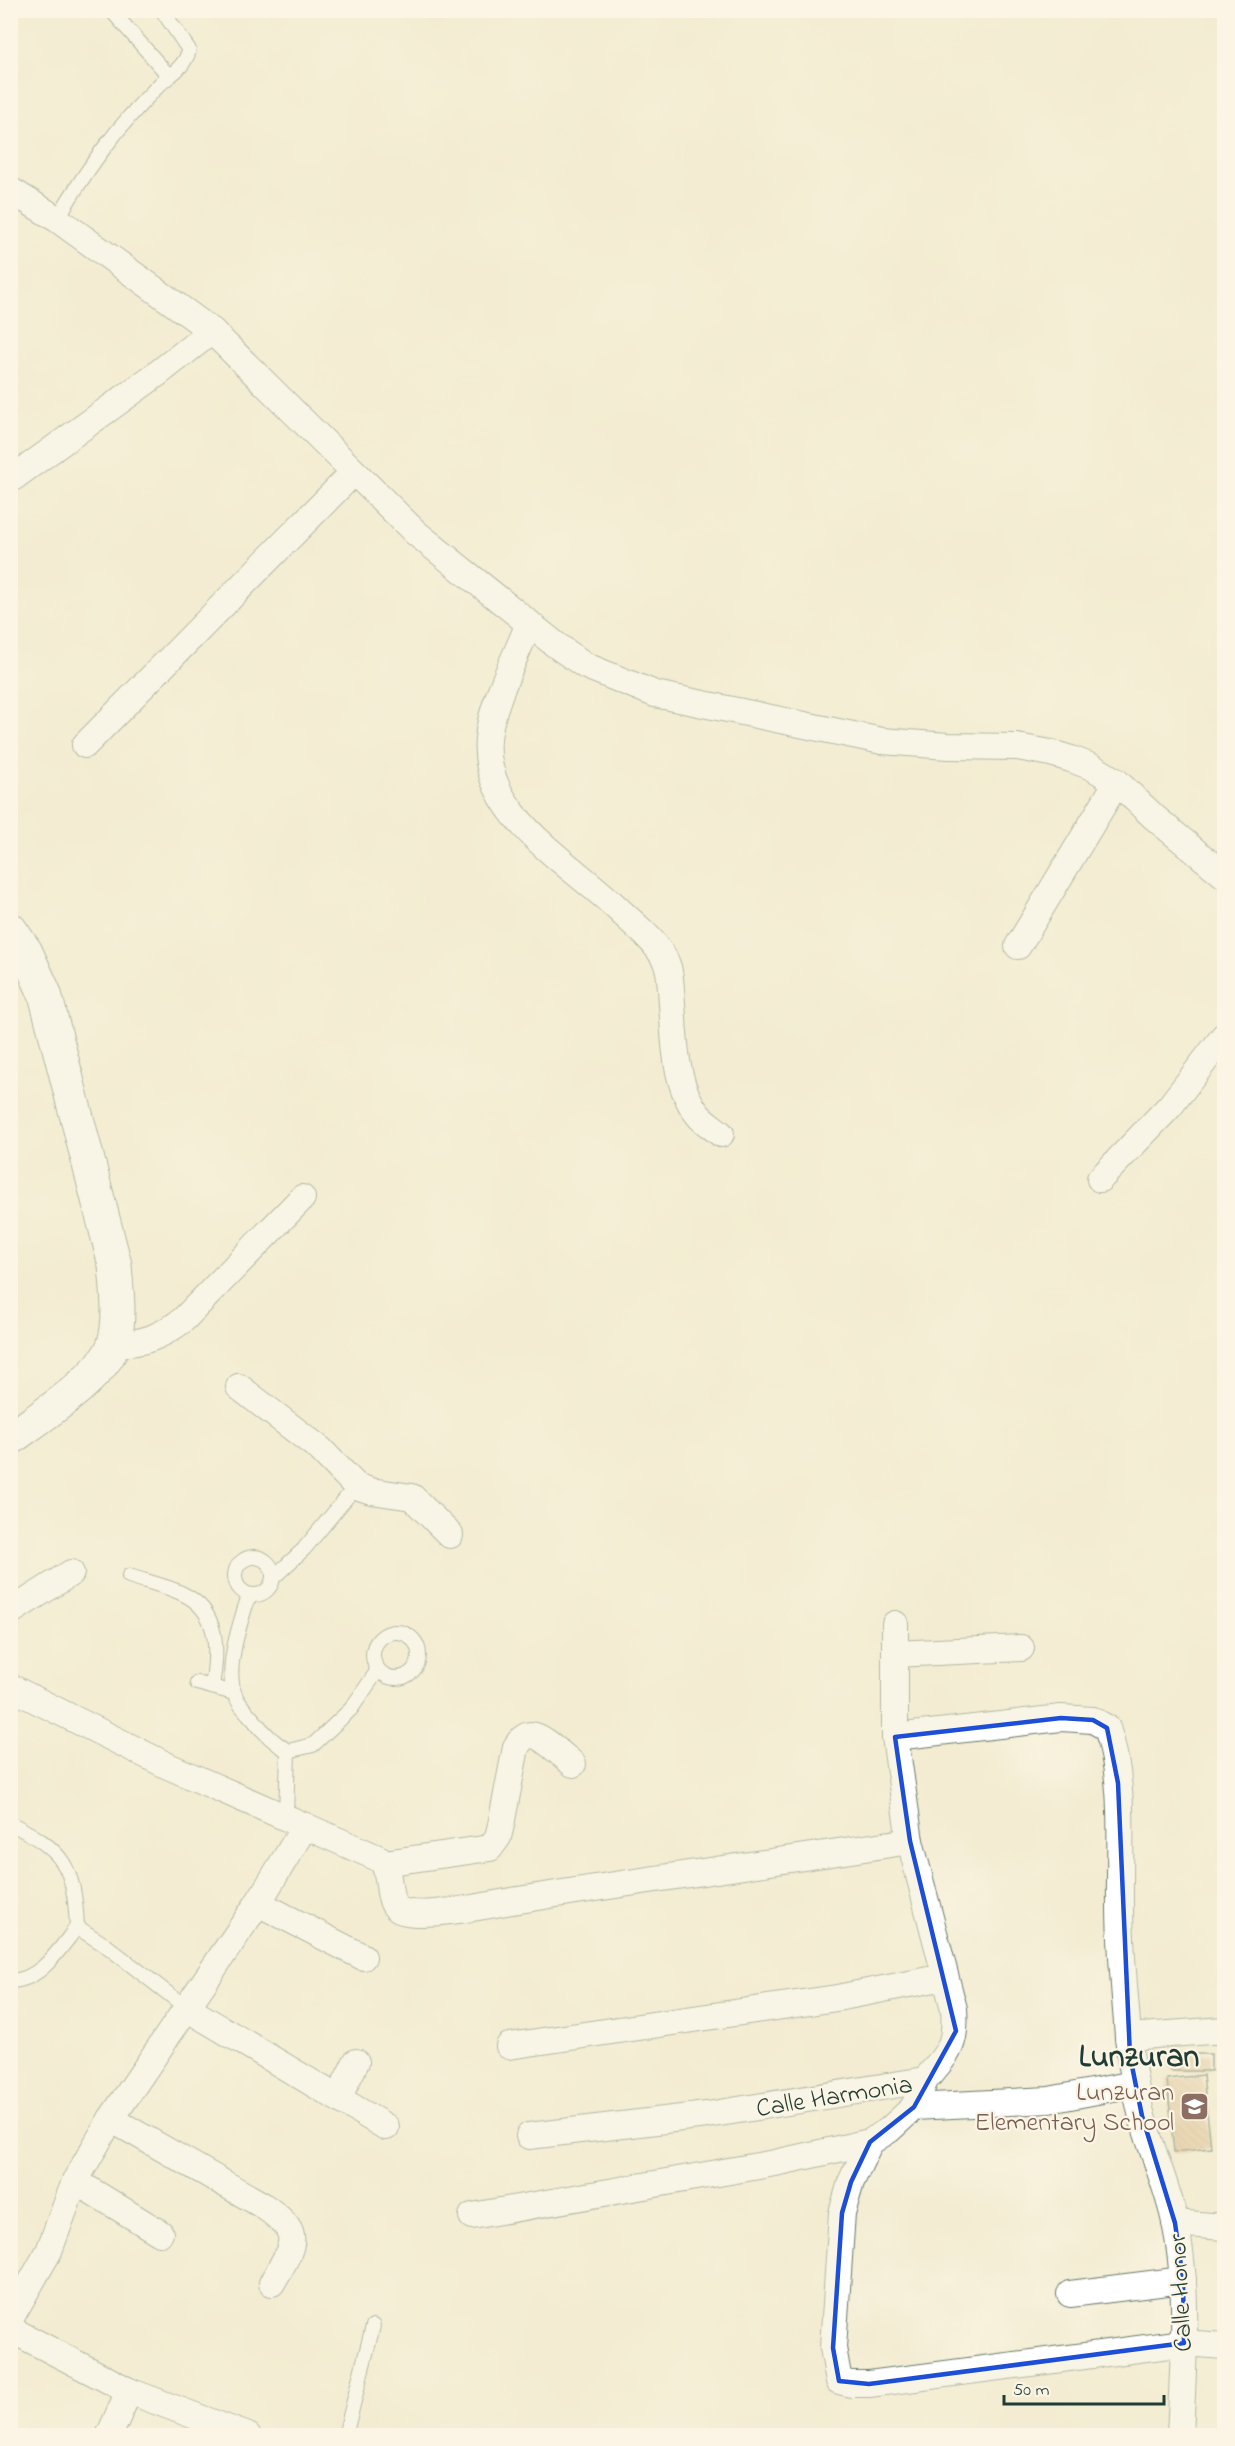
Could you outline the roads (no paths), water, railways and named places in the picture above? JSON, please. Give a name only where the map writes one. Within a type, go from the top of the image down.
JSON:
[{"type":"main road","points":[[10,929],[26,951],[45,994],[116,1265],[118,1296],[114,1344],[105,1360],[87,1381],[10,1439]]},
{"type":"street","points":[[10,190],[57,219],[212,331],[294,411],[353,474],[416,533],[586,666],[655,694],[882,741],[948,746],[1017,747],[1051,753],[1092,766],[1117,782],[1224,875]]},
{"type":"street","points":[[10,480],[157,374],[212,331]]},
{"type":"street","points":[[85,745],[353,474]]},
{"type":"street","points":[[529,623],[492,718],[488,738],[488,761],[495,786],[515,818],[569,868],[598,889],[646,935],[660,954],[668,967],[676,1059],[685,1092],[692,1107],[702,1119],[721,1134]]},
{"type":"street","points":[[1018,946],[1117,782]]},
{"type":"street","points":[[1100,1179],[1170,1107],[1224,1036]]},
{"type":"street","points":[[114,1344],[148,1341],[166,1333],[183,1320],[302,1198]]},
{"type":"street","points":[[239,1387],[320,1449],[356,1486],[371,1491],[412,1497],[450,1535]]},
{"type":"street","points":[[10,1612],[71,1573]]},
{"type":"street","points":[[895,1624],[894,1737],[910,1841],[954,2009],[956,2031],[951,2047],[925,2080]]},
{"type":"street","points":[[895,1654],[1021,1648]]},
{"type":"street","points":[[10,1688],[168,1766],[295,1821],[384,1863],[490,1848],[499,1831],[516,1747],[523,1737],[531,1735],[539,1738],[573,1764]]},
{"type":"street","name":"Calle Honor","points":[[894,1737],[1061,1718],[1093,1719],[1107,1728],[1113,1744],[1118,1783],[1120,1909],[1128,2037],[1134,2084],[1175,2223],[1184,2280],[1180,2436]]},
{"type":"street","points":[[10,2319],[49,2251],[75,2181],[111,2119],[258,1903],[295,1821]]},
{"type":"street","points":[[384,1863],[392,1900],[398,1908],[413,1912],[439,1912],[910,1841]]},
{"type":"street","points":[[258,1903],[363,1957]]},
{"type":"street","points":[[509,2046],[837,1998],[945,1977]]},
{"type":"street","points":[[188,2008],[386,2127]]},
{"type":"street","points":[[1128,2037],[1224,2030]]},
{"type":"street","points":[[338,2098],[356,2062]]},
{"type":"street","name":"Calle Harmonia","points":[[925,2080],[914,2107],[1049,2100],[1134,2084]]},
{"type":"street","name":"Calle Harmonia","points":[[529,2136],[707,2115],[925,2080]]},
{"type":"street","points":[[472,2216],[775,2163],[870,2142],[889,2130],[914,2107]]},
{"type":"street","points":[[111,2119],[262,2205],[282,2219],[290,2230],[292,2240],[290,2250],[272,2283]]},
{"type":"street","points":[[870,2142],[851,2182],[842,2213],[833,2348],[839,2381],[869,2384],[1184,2343],[1224,2346]]},
{"type":"street","points":[[75,2181],[160,2233]]},
{"type":"street","points":[[1175,2223],[1224,2227]]},
{"type":"street","points":[[1070,2294],[1184,2280]]},
{"type":"street","points":[[10,2328],[129,2391],[248,2436]]},
{"type":"street","points":[[109,2436],[129,2391]]},
{"type":"lane","points":[[111,10],[169,76]]},
{"type":"lane","points":[[57,219],[88,166],[107,141],[169,76],[184,65],[189,50],[162,10]]},
{"type":"lane","points":[[274,1577],[272,1568],[266,1561],[257,1557],[248,1558],[240,1563],[235,1581],[239,1589],[249,1595],[256,1596],[265,1593],[274,1577],[304,1549],[356,1486]]},
{"type":"lane","points":[[129,1576],[185,1594],[204,1611],[214,1625],[215,1670],[212,1686]]},
{"type":"lane","points":[[249,1595],[237,1633],[232,1671],[234,1693],[240,1704],[269,1737],[288,1751],[295,1821]]},
{"type":"lane","points":[[288,1751],[313,1745],[351,1709],[378,1670]]},
{"type":"lane","points":[[197,1683],[234,1693]]},
{"type":"lane","points":[[10,1823],[38,1838],[59,1854],[72,1882],[77,1927],[42,1968],[26,1979],[10,1981]]},
{"type":"lane","points":[[77,1927],[108,1947],[188,2008]]},
{"type":"lane","points":[[345,2436],[373,2326]]},
{"type":"place","name":"Lunzuran Elementary School","points":[[1195,2106]]},
{"type":"district","name":"Lunzuran","points":[[1139,2055]]}]
